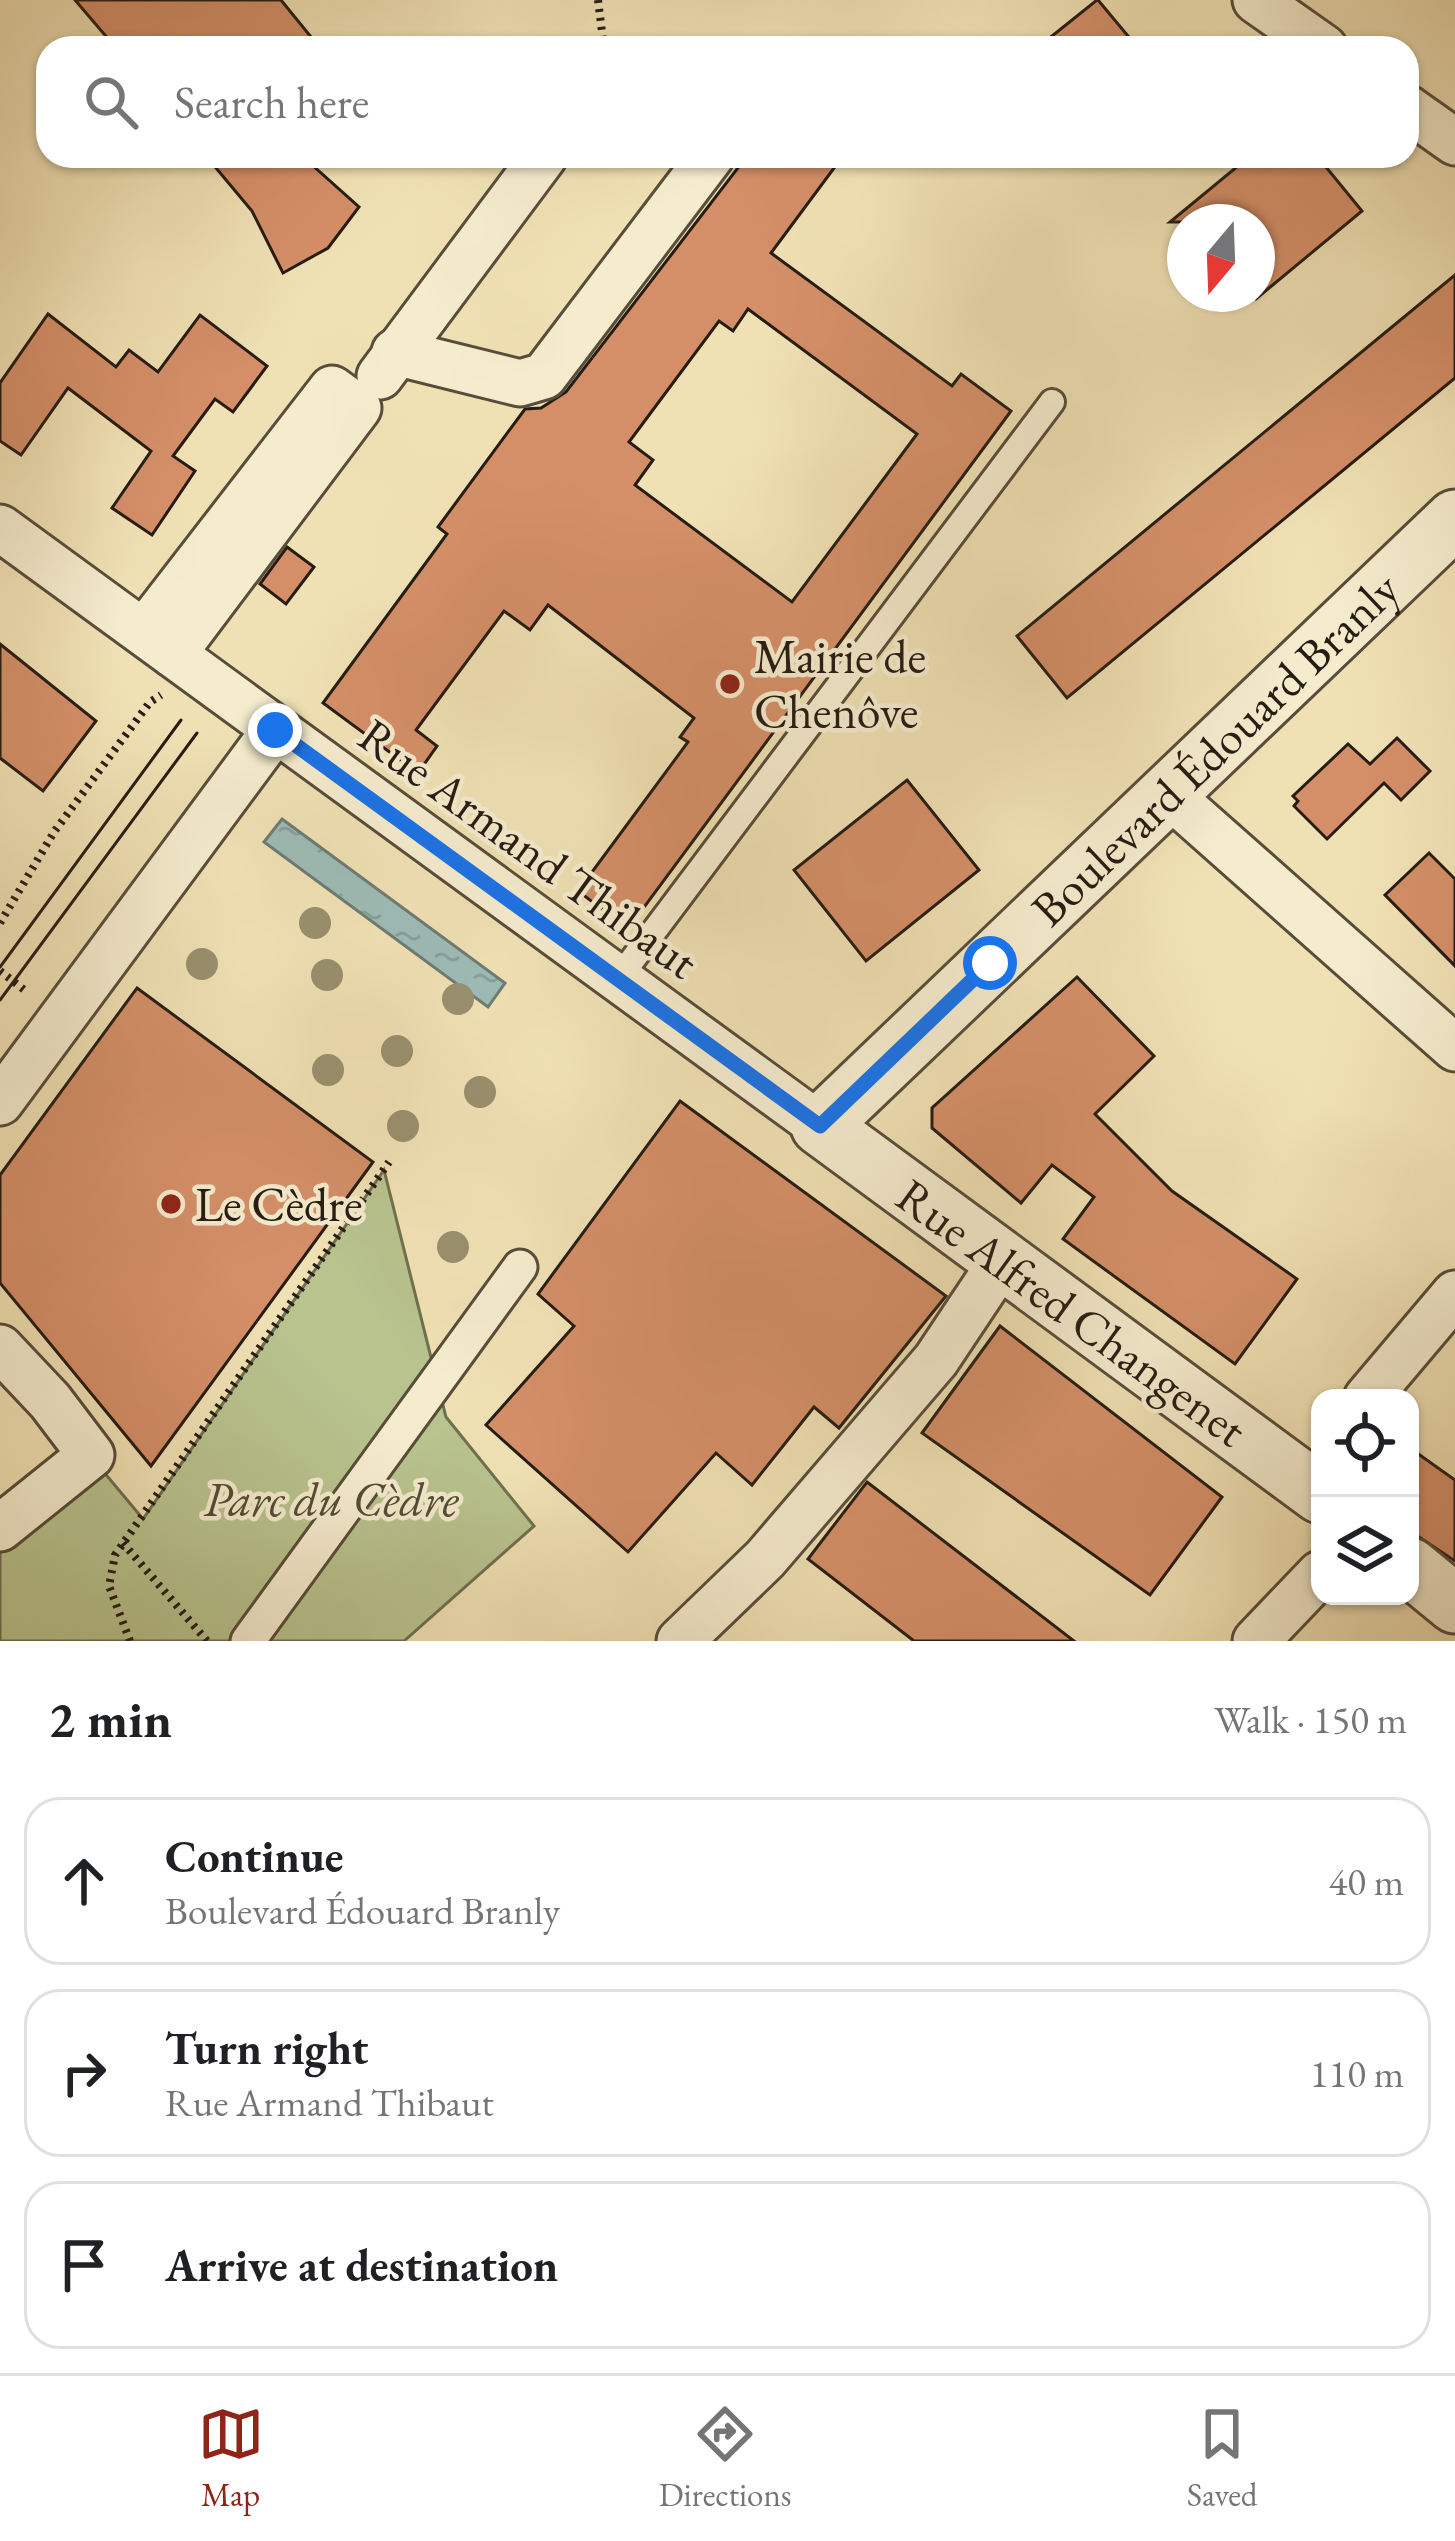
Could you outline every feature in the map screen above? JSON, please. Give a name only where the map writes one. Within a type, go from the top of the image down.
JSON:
[{"type":"street","points":[[1256,0],[1307,36]]},
{"type":"street","points":[[1419,116],[1455,142]]},
{"type":"street","points":[[171,653],[332,388],[358,408],[535,168]]},
{"type":"street","points":[[395,352],[520,383],[544,376],[703,168]]},
{"type":"street","name":"Boulevard Édouard Branly","points":[[820,1126],[1455,519]]},
{"type":"street","name":"Rue Armand Thibaut","points":[[0,528],[820,1126]]},
{"type":"street","points":[[0,1102],[275,730]]},
{"type":"street","points":[[1166,792],[1455,1048]]},
{"type":"street","name":"Rue Alfred Changenet","points":[[820,1126],[1002,1261],[1311,1474]]},
{"type":"street","points":[[680,1641],[765,1559],[937,1360],[1002,1261]]},
{"type":"street","points":[[248,1641],[520,1267]]},
{"type":"street","points":[[1375,1389],[1455,1294]]},
{"type":"street","points":[[0,1348],[50,1401],[91,1455],[0,1528]]},
{"type":"street","points":[[1419,1575],[1455,1604]]},
{"type":"street","points":[[1256,1641],[1311,1583]]},
{"type":"lane","points":[[619,980],[1052,403]]},
{"type":"path","points":[[598,0],[602,36]]},
{"type":"path","points":[[0,923],[54,832],[150,701],[171,653]]},
{"type":"path","points":[[130,1641],[109,1586],[115,1555],[389,1162]]},
{"type":"path","points":[[123,1543],[207,1641]]},
{"type":"green space","name":"Parc du Cèdre","points":[[384,1170],[446,1417],[534,1526],[404,1641],[0,1641],[0,1545],[98,1465],[143,1519]]},
{"type":"water","points":[[282,819],[505,983],[488,1007],[264,842]]},
{"type":"building","points":[[75,0],[281,0],[310,36],[106,36]]},
{"type":"building","points":[[1097,0],[1128,36],[1052,36]]},
{"type":"building","points":[[216,168],[315,168],[359,207],[328,248],[283,273],[252,211]]},
{"type":"building","points":[[738,168],[834,168],[771,253],[952,386],[961,374],[1011,411],[628,929],[578,891],[688,742],[680,737],[694,718],[548,605],[530,630],[504,611],[416,730],[437,746],[418,773],[323,703],[447,534],[438,527],[525,409],[541,408],[566,392]],"holes":[[[748,309],[917,434],[792,602],[635,485],[653,460],[629,442],[719,321],[733,331]]]},
{"type":"building","points":[[1235,168],[1327,168],[1362,211],[1275,283],[1275,204],[1192,204]]},
{"type":"building","points":[[1455,275],[1455,378],[1067,698],[1017,636]]},
{"type":"building","points":[[48,314],[116,367],[129,350],[158,372],[200,315],[267,366],[233,412],[215,399],[173,456],[195,471],[152,535],[112,508],[151,451],[68,388],[21,455],[0,441],[0,383]]},
{"type":"building","points":[[287,547],[314,567],[286,604],[260,584]]},
{"type":"building","points":[[0,644],[96,721],[43,791],[0,758]]},
{"type":"building","points":[[1397,738],[1430,771],[1401,800],[1384,783],[1327,839],[1294,806],[1298,801],[1293,796],[1348,744],[1370,764]]},
{"type":"building","points":[[907,780],[979,870],[866,961],[794,870]]},
{"type":"building","points":[[1429,853],[1455,879],[1455,966],[1385,895]]},
{"type":"building","points":[[1077,977],[1154,1056],[1095,1114],[1172,1191],[1297,1279],[1235,1364],[1063,1239],[1094,1197],[1052,1165],[1021,1203],[932,1128],[932,1108]]},
{"type":"building","name":"Le Cèdre","points":[[137,988],[373,1162],[151,1466],[0,1283],[0,1175]]},
{"type":"building","points":[[680,1101],[946,1296],[839,1428],[814,1407],[752,1485],[716,1453],[628,1552],[486,1425],[574,1326],[538,1294]]},
{"type":"building","points":[[1000,1326],[1222,1497],[1150,1595],[922,1433]]},
{"type":"building","points":[[1419,1454],[1455,1480],[1455,1561],[1419,1537]]},
{"type":"building","points":[[867,1482],[1074,1641],[914,1641],[808,1559]]},
{"type":"tram line","points":[[0,967],[181,720]]},
{"type":"tram line","points":[[0,1000],[197,733]]},
{"type":"place","name":"Mairie de Chenôve","points":[[730,684]]},
{"type":"place","name":"Le Cèdre","points":[[171,1204]]},
{"type":"route","points":[[275,730],[820,1126],[990,963]]}]
